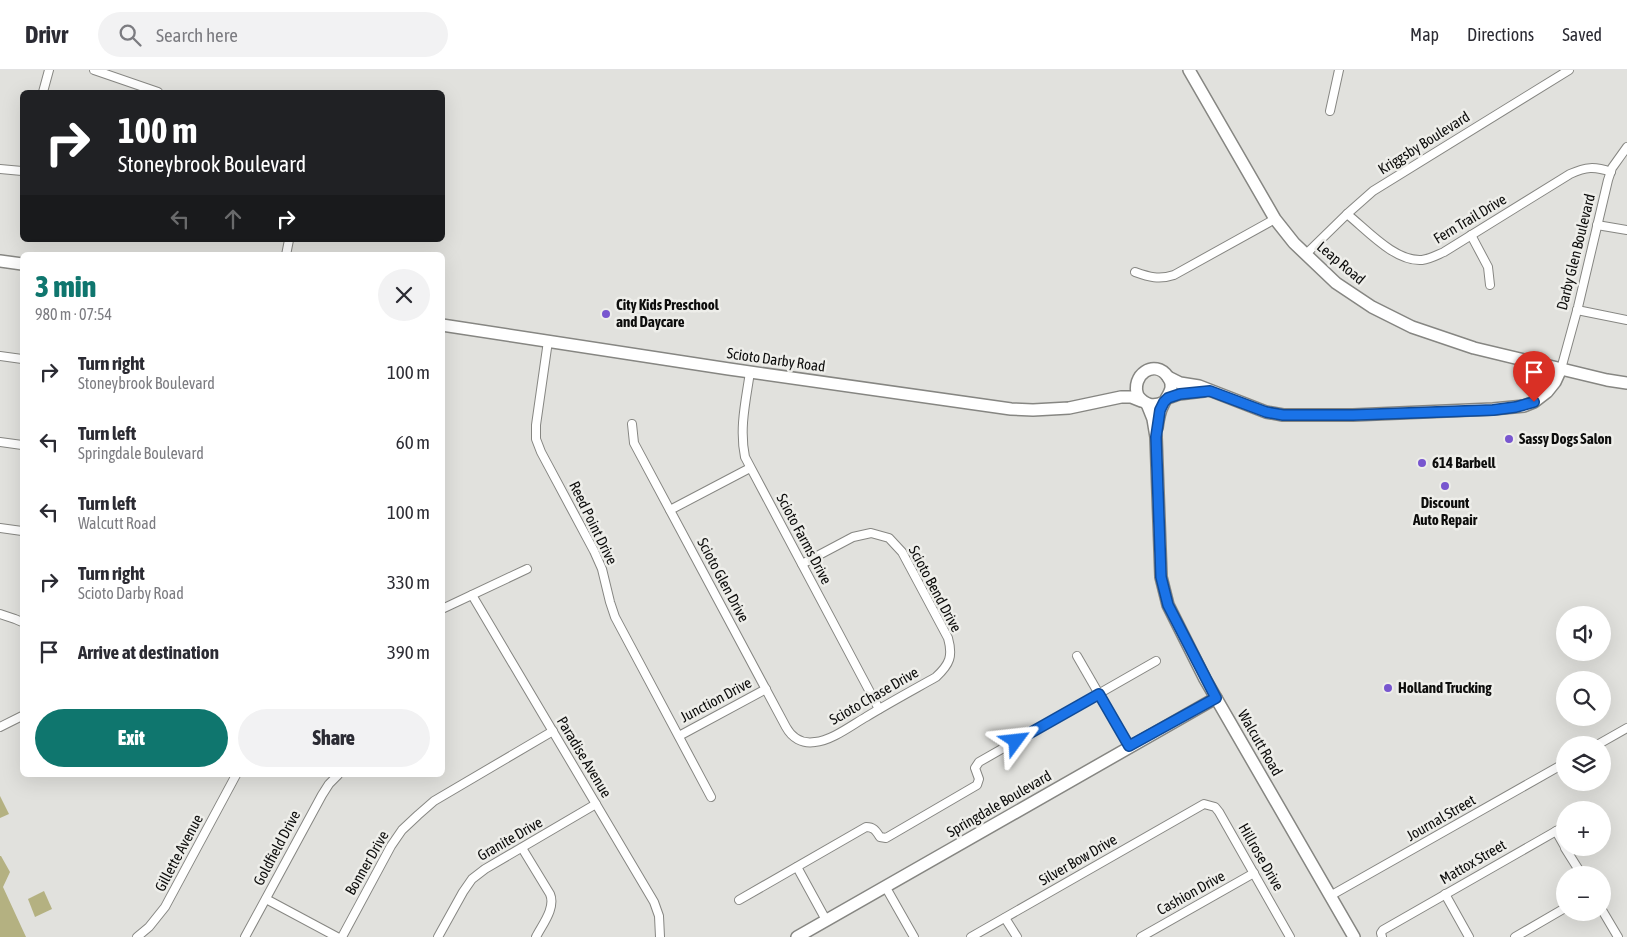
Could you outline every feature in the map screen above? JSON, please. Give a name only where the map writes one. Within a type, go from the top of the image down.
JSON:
[{"type":"street","points":[[44,90],[49,70]]},
{"type":"street","points":[[94,70],[152,90]]},
{"type":"street","name":"Leap Road","points":[[1189,70],[1275,219],[1294,243],[1336,282],[1353,295],[1412,327],[1474,348],[1561,369]]},
{"type":"street","points":[[1330,111],[1339,70]]},
{"type":"street","name":"Kriggsby Boulevard","points":[[1306,254],[1373,191],[1568,70]]},
{"type":"street","name":"Darby Glen Boulevard","points":[[1561,369],[1611,172],[1627,146]]},
{"type":"street","name":"Fern Trail Drive","points":[[1347,214],[1394,253],[1406,258],[1421,260],[1433,257],[1471,236],[1570,174],[1590,167],[1611,172]]},
{"type":"street","points":[[0,168],[20,171]]},
{"type":"street","points":[[1135,272],[1151,278],[1163,279],[1174,275],[1275,219]]},
{"type":"street","points":[[1597,225],[1627,230]]},
{"type":"street","points":[[1471,236],[1488,267],[1490,285]]},
{"type":"street","points":[[0,261],[20,264]]},
{"type":"street","points":[[1577,310],[1627,320]]},
{"type":"street","name":"Scioto Darby Road","points":[[445,325],[750,372],[1033,410],[1070,408],[1121,396],[1131,397],[1144,402]]},
{"type":"street","name":"Reed Point Drive","points":[[548,341],[536,425],[536,439],[602,569],[615,617],[711,797]]},
{"type":"street","points":[[0,356],[20,359]]},
{"type":"street","points":[[1210,391],[1180,394],[1153,405],[1144,402],[1136,390],[1138,378],[1142,373],[1154,369],[1180,383],[1199,386],[1266,412],[1283,415],[1353,415],[1493,410],[1516,407],[1534,402],[1547,392],[1555,382],[1561,369],[1627,383]]},
{"type":"street","name":"Scioto Farms Drive","points":[[750,372],[742,428],[742,443],[745,457],[879,709]]},
{"type":"street","points":[[1166,400],[1172,388],[1168,377]]},
{"type":"street","name":"Scioto Darby Road","points":[[1105,400],[1138,378]]},
{"type":"street","name":"Walcutt Road","points":[[1156,437],[1158,419],[1166,400]]},
{"type":"street","name":"Walcutt Road","points":[[1144,402],[1153,419],[1156,437],[1161,565],[1168,605],[1216,698],[1354,937]]},
{"type":"street","name":"Scioto Glen Drive","points":[[632,424],[634,443],[766,690],[789,732],[793,737],[803,742]]},
{"type":"street","points":[[0,442],[20,445]]},
{"type":"street","points":[[670,510],[750,468]]},
{"type":"street","points":[[0,528],[20,531]]},
{"type":"street","name":"Scioto Bend Drive","points":[[802,564],[853,537],[871,533],[889,538],[902,552],[948,638],[950,660]]},
{"type":"street","points":[[445,608],[526,569]]},
{"type":"street","name":"Paradise Avenue","points":[[472,595],[654,902],[659,916],[660,937]]},
{"type":"street","points":[[0,614],[20,621]]},
{"type":"street","points":[[1077,656],[1129,746]]},
{"type":"street","name":"Scioto Chase Drive","points":[[803,742],[820,742],[840,732],[936,677],[950,660]]},
{"type":"street","points":[[739,900],[866,827],[874,829],[882,838],[886,838],[977,785],[979,779],[975,768],[979,762],[1156,660]]},
{"type":"street","name":"Junction Drive","points":[[679,736],[766,690]]},
{"type":"street","name":"Springdale Boulevard","points":[[797,937],[1216,698]]},
{"type":"street","points":[[0,727],[20,717]]},
{"type":"street","points":[[1611,737],[1627,728]]},
{"type":"street","name":"Bonner Drive","points":[[342,937],[390,846],[402,830],[418,814],[434,801],[553,732]]},
{"type":"street","name":"Journal Street","points":[[1330,896],[1556,768]]},
{"type":"street","name":"Gillette Avenue","points":[[137,937],[149,927],[166,907],[235,777]]},
{"type":"street","name":"Goldfield Drive","points":[[245,937],[322,796],[336,777]]},
{"type":"street","name":"Granite Drive","points":[[438,937],[472,878],[596,804]]},
{"type":"street","name":"Hillrose Drive","points":[[1198,807],[1204,804],[1215,808],[1290,937]]},
{"type":"street","name":"Silver Bow Drive","points":[[971,937],[1198,807]]},
{"type":"street","name":"Mattox Street","points":[[1382,937],[1382,930],[1556,831]]},
{"type":"street","points":[[522,848],[553,901],[536,937]]},
{"type":"street","points":[[797,867],[826,920]]},
{"type":"street","name":"Cashion Drive","points":[[1141,937],[1254,874]]},
{"type":"street","points":[[885,886],[914,937]]},
{"type":"street","points":[[1445,894],[1469,937]]},
{"type":"street","points":[[266,899],[337,937]]},
{"type":"street","points":[[1516,937],[1556,913]]},
{"type":"street","points":[[1005,918],[1016,937]]},
{"type":"street","points":[[1609,921],[1618,937]]},
{"type":"shaded area","points":[[0,796],[9,814],[0,818]]},
{"type":"shaded area","points":[[0,856],[10,872],[3,887],[26,937],[0,937]]},
{"type":"shaded area","points":[[44,891],[52,909],[35,917],[28,899]]},
{"type":"place","name":"City Kids Preschool and Daycare","points":[[606,314]]},
{"type":"place","name":"Sassy Dogs Salon","points":[[1509,439]]},
{"type":"place","name":"614 Barbell","points":[[1422,463]]},
{"type":"place","name":"Discount Auto Repair","points":[[1445,486]]},
{"type":"place","name":"Holland Trucking","points":[[1388,688]]},
{"type":"route","points":[[1016,741],[1099,694],[1129,746],[1216,698],[1168,605],[1161,577],[1156,437],[1160,410],[1168,398],[1180,394],[1210,391],[1266,412],[1283,415],[1353,415],[1493,410],[1524,406],[1534,402]]}]
